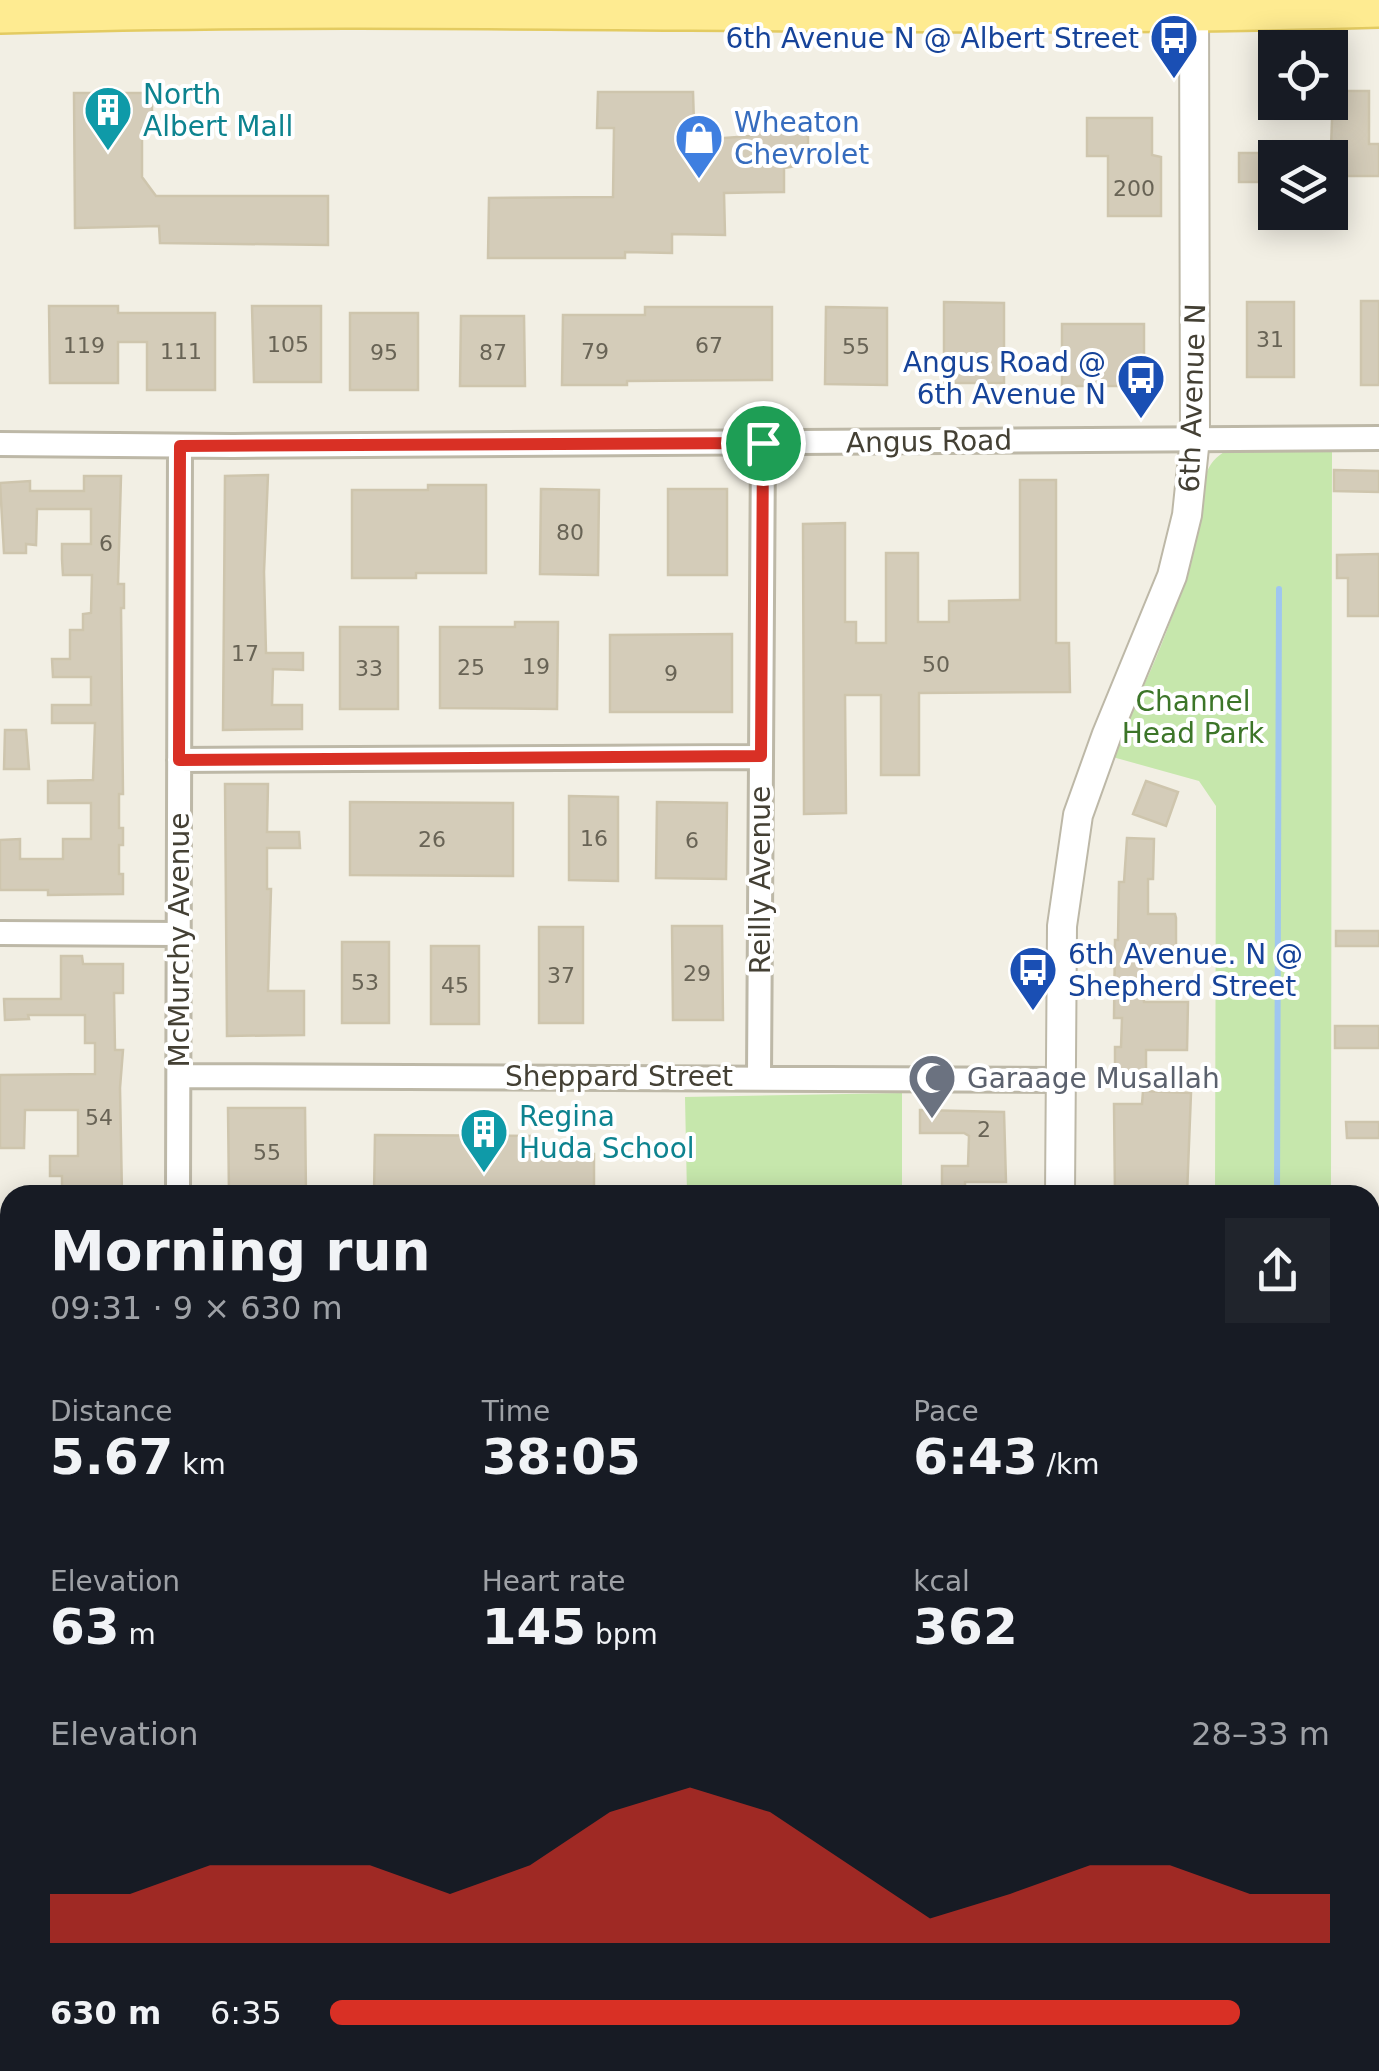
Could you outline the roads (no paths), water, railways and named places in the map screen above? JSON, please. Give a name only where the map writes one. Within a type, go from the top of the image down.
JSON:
[{"type":"main road","points":[[0,15],[614,5],[1379,9]]},
{"type":"street","name":"6th Avenue N","points":[[1060,1185],[1062,926],[1078,815],[1106,734],[1172,576],[1187,515],[1195,438],[1194,7]]},
{"type":"street","name":"Angus Road","points":[[0,444],[1379,438]]},
{"type":"street","name":"Reilly Avenue","points":[[759,1076],[763,443]]},
{"type":"street","name":"McMurchy Avenue","points":[[178,1185],[180,446]]},
{"type":"street","points":[[179,760],[761,756]]},
{"type":"street","points":[[0,934],[178,934]]},
{"type":"street","name":"Sheppard Street","points":[[178,1076],[1060,1080]]},
{"type":"waterway","points":[[1277,1185],[1279,589]]},
{"type":"place","name":"6th Avenue N @ Albert Street","points":[[1174,80]]},
{"type":"place","name":"North Albert Mall","points":[[108,152]]},
{"type":"place","name":"Wheaton Chevrolet","points":[[699,180]]},
{"type":"place","name":"Angus Road @ 6th Avenue N","points":[[1141,420]]},
{"type":"place","name":"6th Avenue. N @ Shepherd Street","points":[[1033,1012]]},
{"type":"place","name":"Garaage Musallah","points":[[932,1120]]},
{"type":"place","name":"Regina Huda School","points":[[484,1174]]},
{"type":"park label","name":"Channel Head Park","points":[[1193,717]]}]
